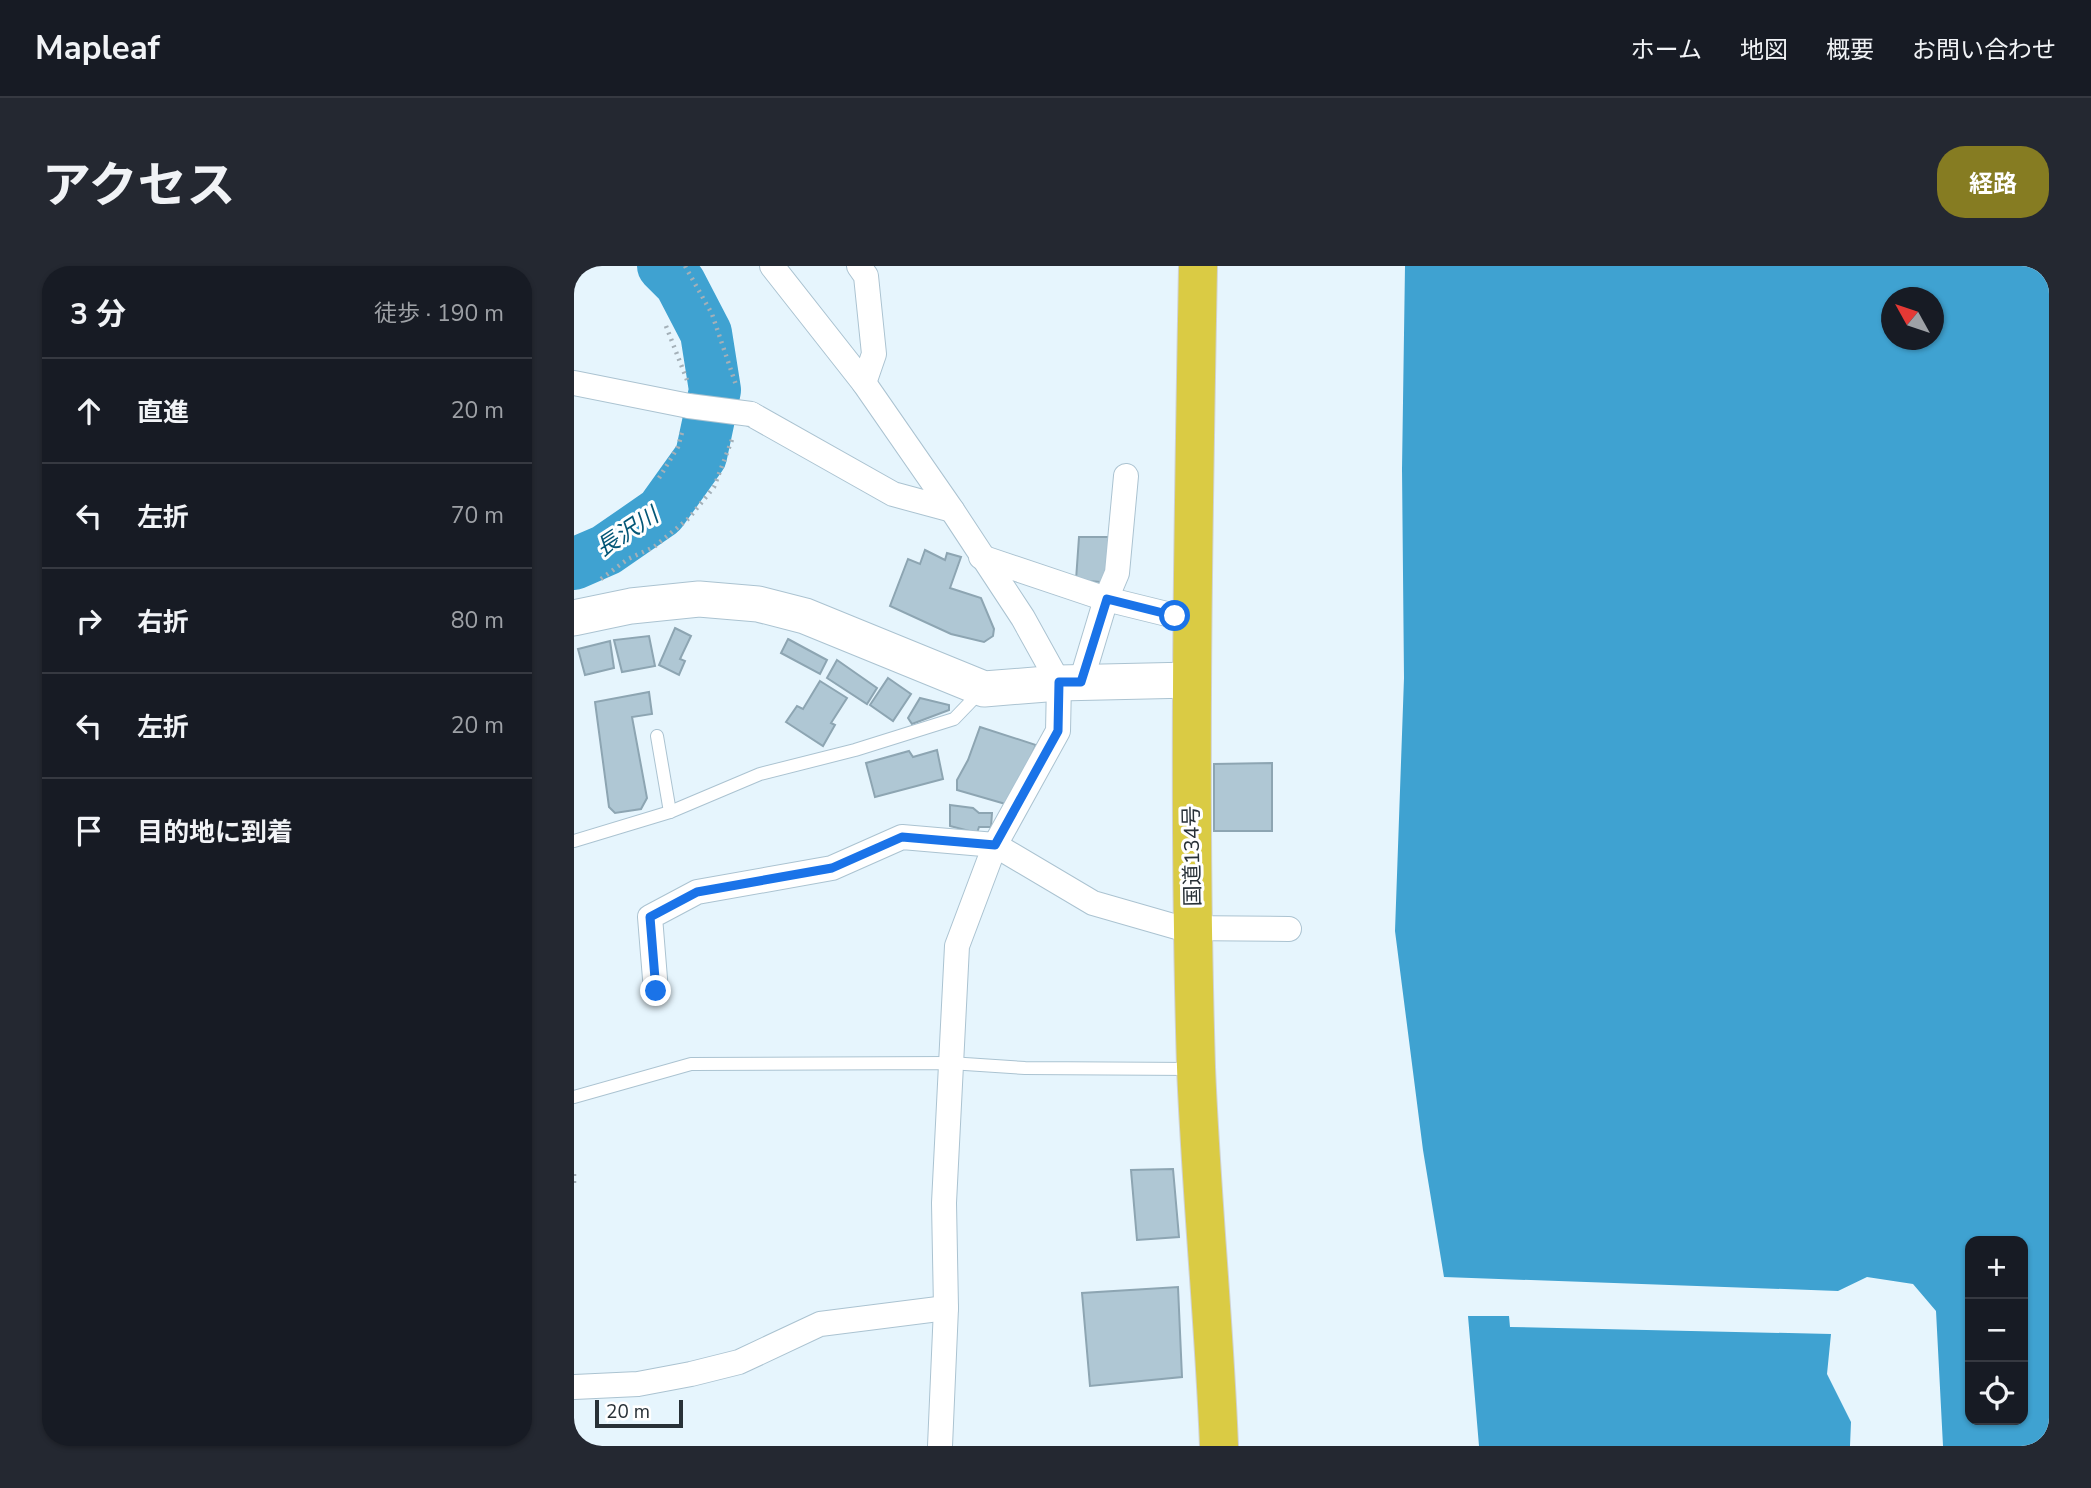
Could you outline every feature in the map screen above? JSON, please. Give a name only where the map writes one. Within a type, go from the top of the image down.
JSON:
[{"type":"highway","name":"国道134号","points":[[1198,266],[1191,615],[1193,929],[1196,1069],[1216,1360],[1219,1446]]},
{"type":"street","points":[[772,266],[864,383],[1023,618],[1070,682]]},
{"type":"street","points":[[859,266],[866,276],[874,354],[864,383]]},
{"type":"street","points":[[574,383],[689,406],[743,421],[893,495],[952,510]]},
{"type":"street","points":[[940,1446],[946,1308],[944,1203],[957,946],[995,845],[1058,731],[1070,682],[1117,573],[1126,476]]},
{"type":"street","points":[[981,557],[1107,599],[1175,616],[1191,615]]},
{"type":"street","points":[[574,618],[631,606],[699,599],[758,604],[805,616],[984,689],[1070,682],[1191,680]]},
{"type":"street","points":[[656,991],[650,917],[697,892],[832,868],[902,837],[995,845],[1093,904],[1180,928],[1289,929]]},
{"type":"street","points":[[574,1387],[638,1384],[691,1374],[739,1362],[820,1324],[946,1308]]},
{"type":"lane","points":[[574,841],[670,812],[760,774],[855,750],[954,719],[984,689]]},
{"type":"lane","points":[[657,736],[670,812]]},
{"type":"lane","points":[[574,1097],[691,1064],[950,1063],[1025,1068],[1196,1069]]},
{"type":"path","points":[[685,266],[712,314],[738,391]]},
{"type":"path","points":[[596,582],[628,559],[654,547],[689,518],[714,487],[743,421]]},
{"type":"path","points":[[574,1174],[574,1184]]},
{"type":"water","points":[[1405,266],[2049,266],[2049,1446],[1943,1446],[1936,1311],[1913,1284],[1867,1277],[1838,1291],[1444,1277],[1423,1150],[1395,931],[1404,678],[1402,469]]},
{"type":"water","points":[[1468,1316],[1509,1316],[1510,1327],[1831,1334],[1827,1374],[1851,1422],[1850,1446],[1479,1446]]},
{"type":"building","points":[[1079,537],[1111,537],[1110,574],[1101,582],[1076,580]]},
{"type":"building","points":[[925,550],[945,560],[947,553],[961,557],[950,588],[981,598],[994,629],[993,636],[984,642],[951,634],[890,606],[908,559],[920,564]]},
{"type":"building","points":[[675,628],[691,636],[680,659],[685,661],[679,675],[659,665]]},
{"type":"building","points":[[649,636],[655,666],[622,672],[614,640]]},
{"type":"building","points":[[788,639],[827,660],[820,674],[781,653]]},
{"type":"building","points":[[610,641],[614,668],[585,675],[578,649]]},
{"type":"building","points":[[837,660],[877,688],[867,704],[827,678]]},
{"type":"building","points":[[888,678],[911,694],[893,721],[870,705]]},
{"type":"building","points":[[820,681],[847,698],[831,723],[835,725],[823,746],[786,722],[797,706],[803,709]]},
{"type":"building","points":[[649,692],[652,714],[632,717],[647,798],[641,809],[615,813],[609,807],[595,702]]},
{"type":"building","points":[[920,698],[949,705],[949,710],[912,724],[908,718]]},
{"type":"building","points":[[980,727],[1036,745],[1009,805],[957,790],[957,780],[968,760]]},
{"type":"building","points":[[937,750],[943,779],[875,797],[866,763],[909,751],[913,757]]},
{"type":"building","points":[[1272,763],[1272,831],[1214,831],[1214,764]]},
{"type":"building","points":[[950,805],[973,808],[979,813],[992,813],[991,827],[979,827],[977,833],[950,826]]},
{"type":"building","points":[[1173,1169],[1179,1237],[1137,1240],[1131,1170]]},
{"type":"building","points":[[1178,1287],[1182,1377],[1090,1386],[1082,1293]]},
{"type":"waterway","name":"長沢川","points":[[574,564],[606,550],[661,512],[701,456],[715,390],[706,333],[680,283],[663,266]]},
{"type":"route","points":[[656,991],[650,917],[697,892],[832,868],[902,837],[995,845],[1058,731],[1059,682],[1081,682],[1107,599],[1175,616]]}]
